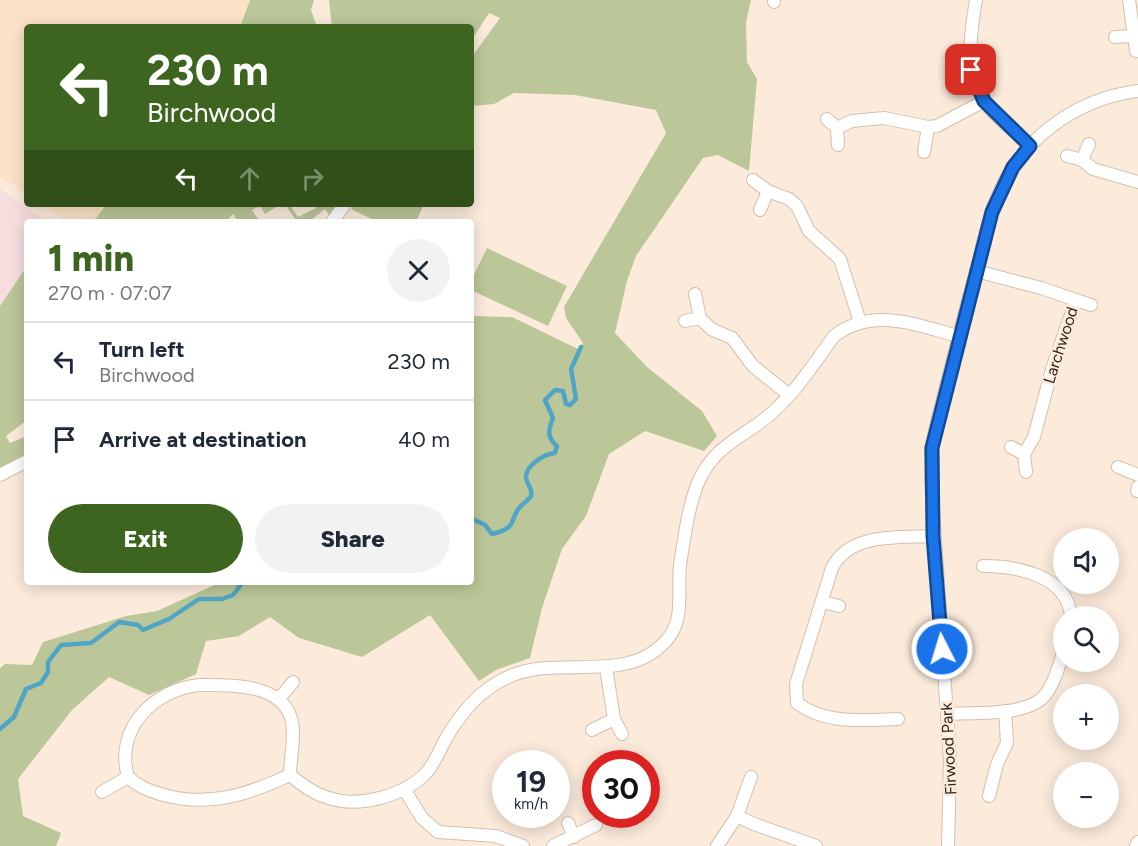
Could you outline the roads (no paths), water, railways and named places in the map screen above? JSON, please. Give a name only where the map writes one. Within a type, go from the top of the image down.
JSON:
[{"type":"street","points":[[976,0],[969,55],[971,70],[984,101],[1030,146]]},
{"type":"street","points":[[1129,0],[1136,51]]},
{"type":"street","points":[[1115,38],[1133,36]]},
{"type":"street","name":"Firwood Park","points":[[948,846],[951,794],[948,714],[933,536],[932,448],[958,336],[996,200],[1013,167],[1030,146],[1064,117],[1083,106],[1120,94],[1138,91]]},
{"type":"street","points":[[837,128],[852,121],[884,118],[928,127],[947,123],[984,101]]},
{"type":"street","points":[[826,119],[837,128],[838,145]]},
{"type":"street","points":[[924,152],[928,127]]},
{"type":"street","points":[[1082,160],[1089,144]]},
{"type":"street","points":[[1067,156],[1082,160],[1093,169],[1138,182]]},
{"type":"street","points":[[753,180],[768,190],[789,199],[797,206],[809,231],[840,259],[860,322]]},
{"type":"street","points":[[760,210],[768,190]]},
{"type":"street","name":"Larchwood","points":[[976,271],[1076,300],[1052,369],[1034,437],[1024,454]]},
{"type":"street","points":[[695,294],[700,318],[711,329],[732,338],[753,366],[788,394]]},
{"type":"street","points":[[1076,300],[1091,305]]},
{"type":"street","points":[[685,321],[700,318]]},
{"type":"street","points":[[290,775],[315,793],[331,799],[369,800],[404,789],[426,773],[456,722],[486,689],[507,677],[529,669],[548,666],[606,667],[638,662],[652,655],[667,640],[679,614],[681,558],[697,487],[702,475],[724,446],[774,411],[834,336],[860,322],[889,319],[958,336]]},
{"type":"street","points":[[1011,447],[1024,454],[1026,472]]},
{"type":"street","points":[[0,475],[24,463]]},
{"type":"street","points":[[1118,467],[1138,475]]},
{"type":"street","points":[[898,719],[845,720],[817,714],[797,703],[796,684],[832,568],[848,547],[863,541],[933,536]]},
{"type":"street","points":[[983,566],[1026,570],[1041,577],[1060,591],[1067,606]]},
{"type":"street","points":[[823,602],[839,606]]},
{"type":"street","points":[[606,667],[615,719],[622,734]]},
{"type":"street","points":[[948,714],[1005,711],[1029,707],[1043,698],[1056,672]]},
{"type":"street","points":[[279,699],[292,682]]},
{"type":"street","points":[[216,685],[250,688],[279,699],[291,719],[290,775],[244,795],[197,802],[147,790],[128,777],[123,754],[127,739],[152,704],[164,694],[184,686],[216,685]]},
{"type":"street","points":[[989,796],[1006,743],[1005,711]]},
{"type":"street","points":[[592,730],[615,719]]},
{"type":"street","points":[[102,792],[128,777]]},
{"type":"street","points":[[717,846],[737,816],[750,777]]},
{"type":"street","points":[[404,789],[422,818],[438,832],[496,836],[523,846]]},
{"type":"street","points":[[737,816],[816,846]]},
{"type":"street","points":[[570,828],[574,837]]},
{"type":"street","points":[[553,846],[590,828]]},
{"type":"street","points":[[1136,846],[1138,842]]},
{"type":"waterway","points":[[474,520],[485,525],[492,534],[506,529],[512,523],[516,512],[531,496],[526,478],[529,469],[541,458],[555,453],[557,446],[550,437],[549,430],[553,418],[545,400],[555,390],[563,391],[566,404],[570,405],[576,399],[571,369],[581,347]]},
{"type":"waterway","points":[[0,729],[14,717],[26,689],[41,683],[48,672],[48,662],[61,645],[91,643],[119,622],[138,625],[143,630],[169,619],[199,599],[222,599],[233,595],[241,585]]}]
